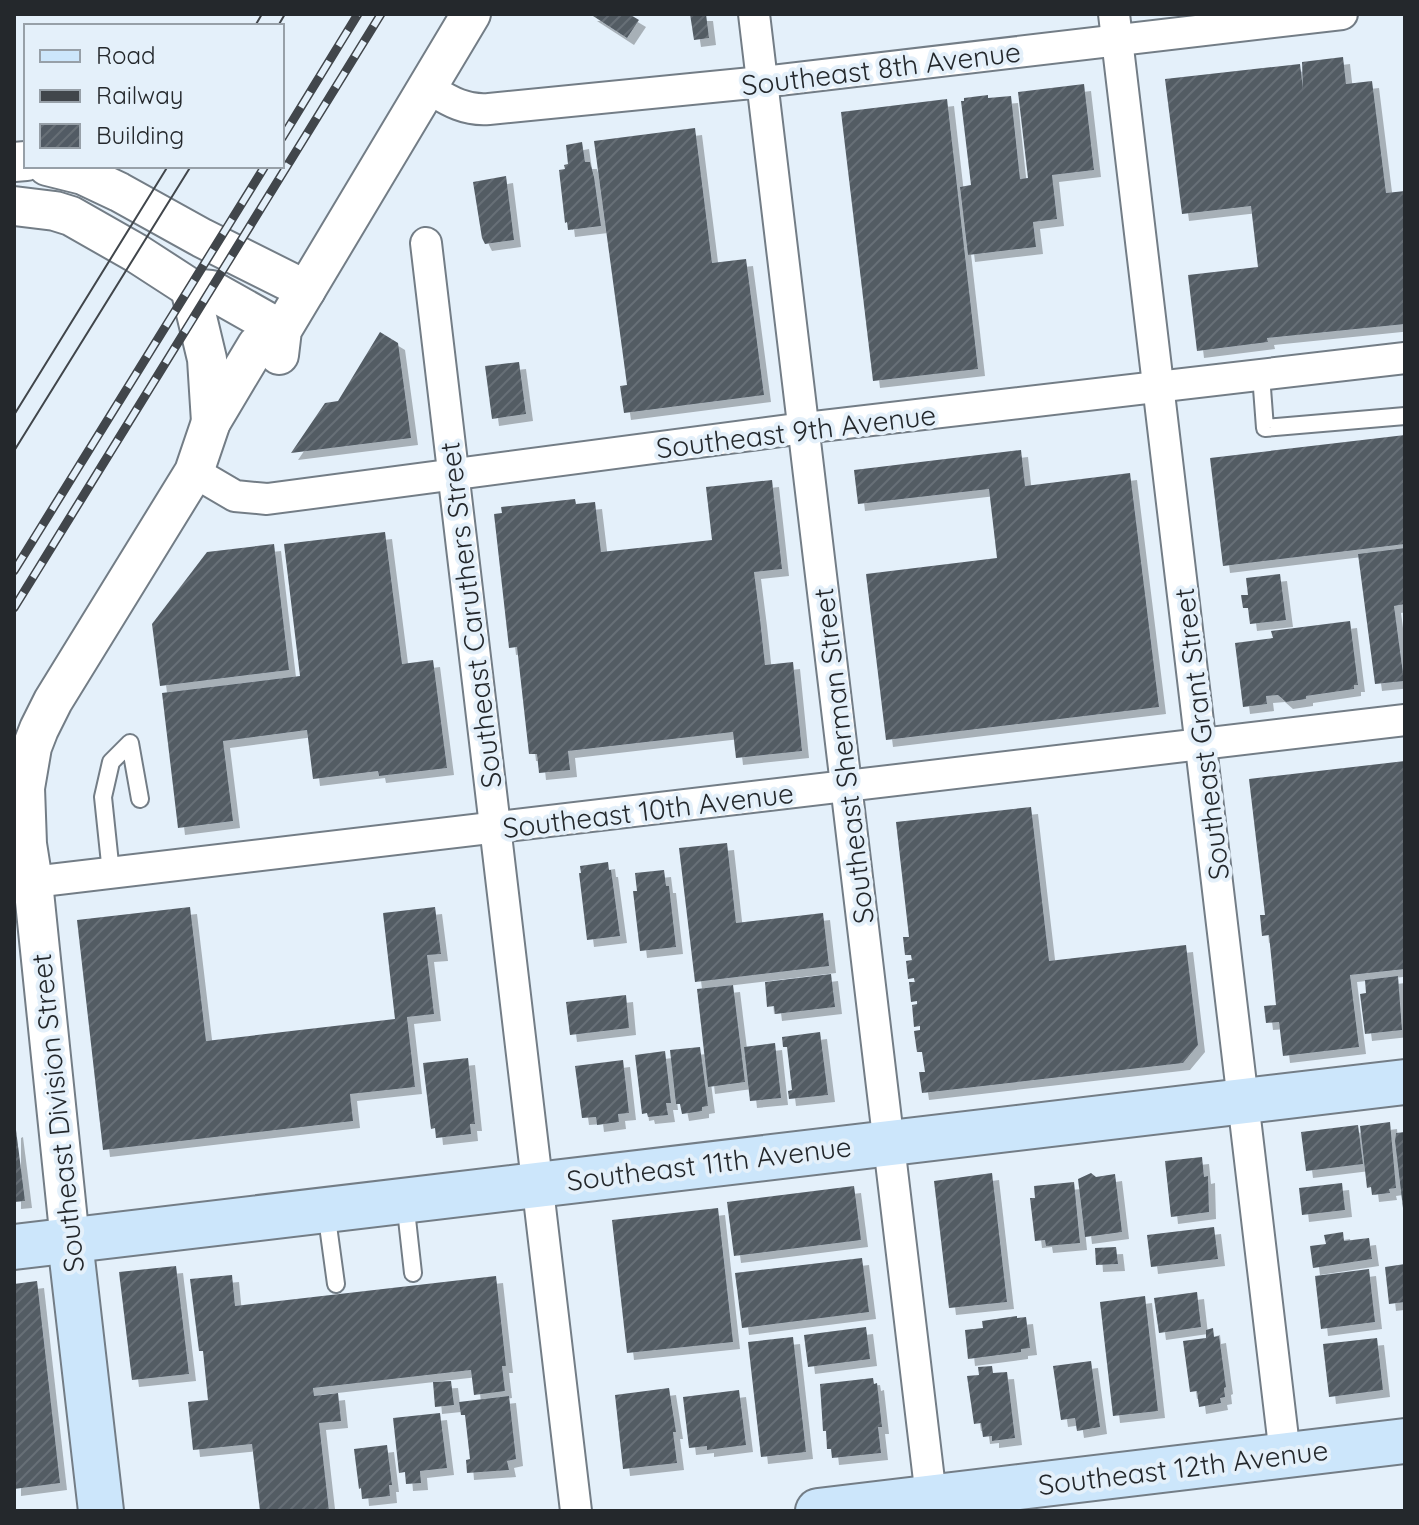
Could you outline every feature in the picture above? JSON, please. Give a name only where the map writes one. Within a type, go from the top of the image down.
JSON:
[{"type":"main road","name":"Southeast 11th Avenue","points":[[14,1247],[1405,1082]]},
{"type":"main road","name":"Southeast Division Street","points":[[70,1241],[101,1511]]},
{"type":"main road","name":"Southeast 12th Avenue","points":[[837,1510],[1405,1441]]},
{"type":"street","name":"Southeast Division Street","points":[[194,472],[232,435],[278,359],[282,330],[471,14]]},
{"type":"street","name":"Southeast Sherman Street","points":[[754,14],[931,1497]]},
{"type":"street","name":"Southeast 8th Avenue","points":[[426,87],[471,110],[762,82],[1115,27],[1342,14]]},
{"type":"street","name":"Southeast Grant Street","points":[[1115,27],[1285,1455]]},
{"type":"street","points":[[55,168],[83,175],[119,192],[306,290]]},
{"type":"street","points":[[14,206],[71,216],[190,288],[211,290],[282,330]]},
{"type":"street","name":"Southeast Caruthers Street","points":[[426,243],[576,1511]]},
{"type":"street","points":[[190,288],[207,359],[211,422]]},
{"type":"street","name":"Southeast Division Street","points":[[70,1241],[27,844],[25,788],[36,738],[53,701],[194,472],[211,422],[257,345],[282,330]]},
{"type":"street","name":"Southeast 9th Avenue","points":[[194,472],[235,496],[267,499],[804,428],[1405,358]]},
{"type":"street","name":"Southeast 10th Avenue","points":[[33,882],[1405,720]]},
{"type":"lane","points":[[1261,375],[1265,428],[1405,416]]},
{"type":"lane","points":[[111,873],[103,797],[111,762],[130,743],[140,799]]},
{"type":"lane","points":[[405,1200],[413,1273]]},
{"type":"lane","points":[[326,1209],[336,1284]]},
{"type":"building","points":[[590,14],[629,14],[639,20],[627,38]]},
{"type":"building","points":[[690,14],[706,14],[709,38],[694,40]]},
{"type":"building","points":[[1343,57],[1346,84],[1372,81],[1386,193],[1405,191],[1405,324],[1267,338],[1268,342],[1197,351],[1188,275],[1258,267],[1251,206],[1182,214],[1165,79],[1300,64],[1303,89],[1302,62]]},
{"type":"building","points":[[1084,84],[1094,170],[1052,175],[1057,219],[1033,222],[1036,247],[968,255],[960,187],[971,185],[961,101],[988,95],[988,98],[1011,96],[1020,179],[1028,178],[1018,92]]},
{"type":"building","points":[[947,99],[978,369],[873,381],[841,112]]},
{"type":"building","points":[[695,128],[712,263],[746,259],[764,395],[624,413],[620,386],[627,385],[594,141]]},
{"type":"building","points":[[582,142],[585,162],[590,162],[594,177],[601,226],[568,230],[559,170],[565,169],[564,165],[568,164],[566,145]]},
{"type":"building","points":[[506,176],[514,240],[485,244],[473,182]]},
{"type":"building","points":[[380,332],[398,343],[411,438],[291,453],[325,403],[338,401]]},
{"type":"building","points":[[519,362],[526,414],[492,419],[485,366]]},
{"type":"building","points":[[1405,435],[1405,544],[1223,566],[1210,458]]},
{"type":"building","points":[[1021,450],[1025,486],[1130,473],[1159,707],[886,740],[866,574],[997,558],[989,489],[858,504],[854,470]]},
{"type":"building","points":[[772,480],[782,569],[754,572],[765,665],[793,662],[802,751],[736,758],[733,732],[568,751],[570,770],[539,773],[537,754],[529,754],[517,647],[509,648],[494,514],[502,513],[501,507],[575,499],[576,504],[595,502],[601,552],[712,540],[706,487]]},
{"type":"building","points":[[385,532],[402,664],[433,660],[447,768],[379,776],[378,771],[313,779],[307,730],[223,741],[233,821],[178,828],[162,693],[300,676],[284,544]]},
{"type":"building","points":[[274,544],[289,670],[160,686],[152,624],[207,552]]},
{"type":"building","points":[[1405,548],[1405,604],[1394,606],[1404,681],[1375,684],[1358,554]]},
{"type":"building","points":[[1280,574],[1286,620],[1250,624],[1248,608],[1243,608],[1241,595],[1248,595],[1246,578]]},
{"type":"building","points":[[1350,621],[1358,685],[1354,685],[1354,689],[1286,702],[1278,695],[1266,696],[1267,704],[1243,707],[1235,643],[1273,638],[1271,631]]},
{"type":"building","points":[[1405,761],[1405,969],[1350,975],[1359,1047],[1283,1056],[1279,1022],[1266,1023],[1264,1006],[1276,1005],[1269,935],[1262,936],[1260,915],[1265,915],[1249,779]]},
{"type":"building","points":[[1031,807],[1049,961],[1186,945],[1198,1045],[1183,1063],[922,1093],[919,1072],[925,1072],[922,1052],[917,1052],[914,1031],[920,1030],[920,1026],[914,1027],[912,1005],[917,1001],[911,1002],[909,982],[915,982],[914,978],[908,979],[906,961],[912,960],[911,955],[905,955],[903,937],[909,937],[896,822]]},
{"type":"building","points":[[727,843],[736,923],[823,913],[829,966],[695,982],[679,848]]},
{"type":"building","points":[[608,862],[620,936],[587,940],[580,866]]},
{"type":"building","points":[[664,870],[666,886],[669,886],[676,947],[640,951],[633,891],[637,891],[635,873]]},
{"type":"building","points":[[190,907],[206,1041],[395,1019],[383,913],[435,907],[441,954],[427,955],[434,1014],[407,1017],[415,1087],[350,1094],[353,1121],[103,1150],[77,920]]},
{"type":"building","points":[[831,974],[835,1007],[775,1014],[774,1006],[767,1007],[765,982]]},
{"type":"building","points":[[1398,976],[1402,1030],[1365,1034],[1360,994],[1366,993],[1365,980]]},
{"type":"building","points":[[733,985],[745,1082],[708,1087],[697,989]]},
{"type":"building","points":[[626,995],[629,1028],[570,1035],[566,1002]]},
{"type":"building","points":[[820,1032],[828,1095],[789,1099],[788,1091],[792,1090],[787,1047],[783,1047],[782,1037]]},
{"type":"building","points":[[775,1043],[781,1098],[750,1101],[744,1047]]},
{"type":"building","points":[[700,1047],[708,1106],[702,1107],[702,1111],[682,1114],[680,1104],[676,1104],[670,1050]]},
{"type":"building","points":[[665,1051],[671,1103],[666,1103],[668,1115],[648,1117],[647,1113],[642,1114],[635,1055]]},
{"type":"building","points":[[468,1058],[475,1124],[470,1124],[471,1134],[436,1138],[435,1128],[431,1129],[423,1063]]},
{"type":"building","points":[[623,1060],[629,1113],[618,1114],[619,1122],[597,1125],[596,1117],[582,1118],[575,1066]]},
{"type":"building","points":[[1390,1122],[1396,1188],[1389,1189],[1390,1193],[1372,1195],[1371,1187],[1367,1188],[1360,1126]]},
{"type":"building","points":[[1358,1125],[1363,1164],[1306,1171],[1301,1132]]},
{"type":"building","points":[[14,1131],[25,1201],[14,1202]]},
{"type":"building","points":[[1405,1132],[1403,1208],[1395,1141],[1396,1133]]},
{"type":"building","points":[[1202,1157],[1204,1177],[1208,1176],[1209,1212],[1171,1217],[1165,1161]]},
{"type":"building","points":[[992,1173],[1007,1302],[949,1308],[934,1181]]},
{"type":"building","points":[[1091,1173],[1096,1177],[1115,1174],[1122,1232],[1085,1237],[1078,1179]]},
{"type":"building","points":[[1074,1182],[1080,1243],[1046,1246],[1045,1240],[1035,1241],[1030,1198],[1035,1198],[1034,1186]]},
{"type":"building","points":[[1342,1183],[1345,1210],[1302,1215],[1299,1188]]},
{"type":"building","points":[[854,1186],[861,1240],[734,1256],[727,1202]]},
{"type":"building","points":[[718,1208],[733,1342],[627,1353],[612,1220]]},
{"type":"building","points":[[1214,1227],[1218,1259],[1151,1267],[1147,1235]]},
{"type":"building","points":[[1343,1232],[1344,1241],[1369,1238],[1372,1259],[1313,1268],[1310,1246],[1326,1244],[1324,1235]]},
{"type":"building","points":[[1116,1247],[1118,1264],[1096,1265],[1095,1248]]},
{"type":"building","points":[[862,1258],[869,1312],[742,1328],[735,1273]]},
{"type":"building","points":[[1405,1264],[1405,1302],[1389,1304],[1385,1267]]},
{"type":"building","points":[[176,1266],[189,1374],[132,1380],[119,1272]]},
{"type":"building","points":[[1369,1269],[1375,1322],[1321,1329],[1315,1276]]},
{"type":"building","points":[[232,1275],[235,1306],[496,1276],[506,1366],[502,1366],[505,1391],[474,1395],[471,1370],[313,1388],[314,1396],[338,1393],[341,1421],[319,1423],[329,1511],[260,1511],[252,1444],[193,1450],[188,1402],[208,1400],[190,1279]]},
{"type":"building","points":[[37,1281],[60,1483],[14,1489],[14,1284]]},
{"type":"building","points":[[1197,1292],[1201,1327],[1159,1333],[1154,1298]]},
{"type":"building","points":[[1145,1296],[1158,1411],[1113,1416],[1100,1302]]},
{"type":"building","points":[[1026,1317],[1030,1348],[968,1359],[965,1330],[983,1328],[982,1321]]},
{"type":"building","points":[[866,1327],[870,1359],[808,1367],[804,1335]]},
{"type":"building","points":[[1213,1328],[1214,1337],[1219,1336],[1225,1397],[1220,1398],[1221,1403],[1199,1407],[1197,1391],[1190,1392],[1183,1341],[1206,1338],[1206,1330]]},
{"type":"building","points":[[793,1337],[806,1452],[761,1457],[748,1342]]},
{"type":"building","points":[[1377,1338],[1383,1390],[1329,1397],[1323,1344]]},
{"type":"building","points":[[1091,1361],[1100,1427],[1077,1431],[1075,1418],[1061,1420],[1053,1366]]},
{"type":"building","points":[[992,1366],[993,1373],[1007,1372],[1015,1438],[992,1441],[992,1436],[983,1437],[981,1423],[974,1424],[967,1376],[979,1375],[978,1367]]},
{"type":"building","points":[[873,1378],[874,1384],[877,1383],[882,1427],[878,1427],[881,1453],[832,1458],[831,1449],[827,1449],[826,1431],[823,1431],[820,1384]]},
{"type":"building","points":[[451,1381],[454,1405],[435,1407],[433,1382]]},
{"type":"building","points":[[669,1388],[677,1463],[623,1469],[615,1395]]},
{"type":"building","points":[[739,1390],[746,1445],[707,1450],[707,1446],[689,1448],[683,1397]]},
{"type":"building","points":[[509,1396],[516,1459],[507,1461],[509,1470],[467,1473],[466,1460],[470,1459],[465,1415],[461,1415],[459,1402]]},
{"type":"building","points":[[440,1413],[447,1468],[420,1471],[421,1483],[406,1484],[405,1472],[399,1473],[393,1418]]},
{"type":"building","points":[[387,1445],[392,1485],[389,1485],[390,1496],[362,1499],[354,1449]]},
{"type":"tram line","points":[[256,24],[262,14]]},
{"type":"tram line","points":[[279,24],[285,14]]},
{"type":"tram line","points":[[14,415],[167,168]]},
{"type":"tram line","points":[[14,451],[190,168]]},
{"type":"railway","points":[[284,135],[358,14]]},
{"type":"railway","points":[[14,608],[381,14]]},
{"type":"railway","points":[[14,571],[264,168]]}]
